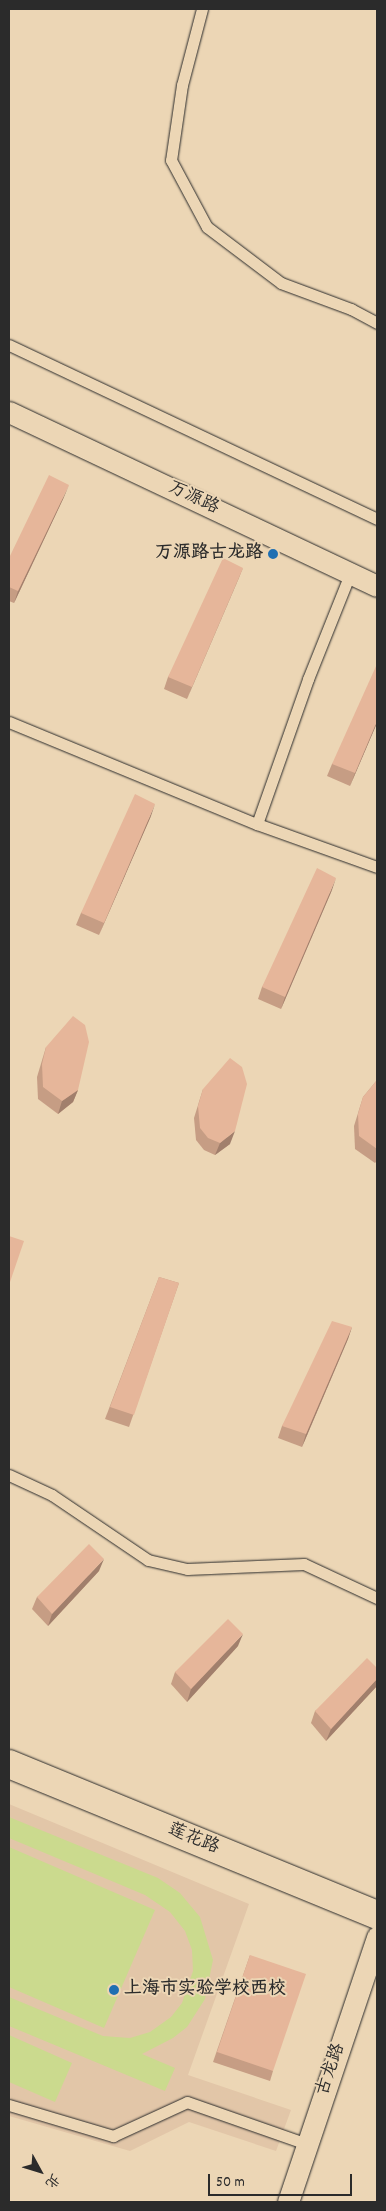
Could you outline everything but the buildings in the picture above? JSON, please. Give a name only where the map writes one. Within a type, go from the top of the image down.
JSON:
[{"type":"main road","name":"莲花路","points":[[9,1764],[377,1915]]},
{"type":"street","name":"万源路","points":[[9,412],[377,586]]},
{"type":"street","name":"古龙路","points":[[288,2202],[377,1937]]},
{"type":"lane","points":[[202,9],[182,86],[171,160],[207,227],[281,284],[350,309],[377,323]]},
{"type":"lane","points":[[9,345],[377,519]]},
{"type":"lane","points":[[257,824],[308,679],[350,574]]},
{"type":"lane","points":[[9,722],[257,824],[377,867]]},
{"type":"lane","points":[[9,1475],[52,1495],[148,1560],[187,1569],[304,1564],[377,1598]]},
{"type":"lane","points":[[9,2106],[113,2136],[187,2102],[307,2144]]},
{"type":"shaded area","name":"上海市实验学校西校","points":[[9,1804],[249,1904],[188,2075],[291,2110],[276,2151],[189,2122],[130,2151],[9,2116]]},
{"type":"green space","points":[[9,1817],[158,1878],[180,1893],[200,1917],[213,1960],[205,1999],[187,2027],[173,2038],[142,2054],[175,2068],[165,2091],[9,2026],[9,1997],[103,2036],[130,2038],[150,2032],[171,2017],[182,2003],[193,1971],[192,1950],[185,1931],[170,1912],[145,1895],[9,1838]]},
{"type":"green space","points":[[9,1847],[155,1910],[104,2028],[9,1987]]},
{"type":"green space","points":[[9,2035],[72,2063],[55,2102],[9,2082]]},
{"type":"place","name":"万源路古龙路","points":[[273,554]]},
{"type":"place","name":"上海市实验学校西校","points":[[114,1990]]}]
